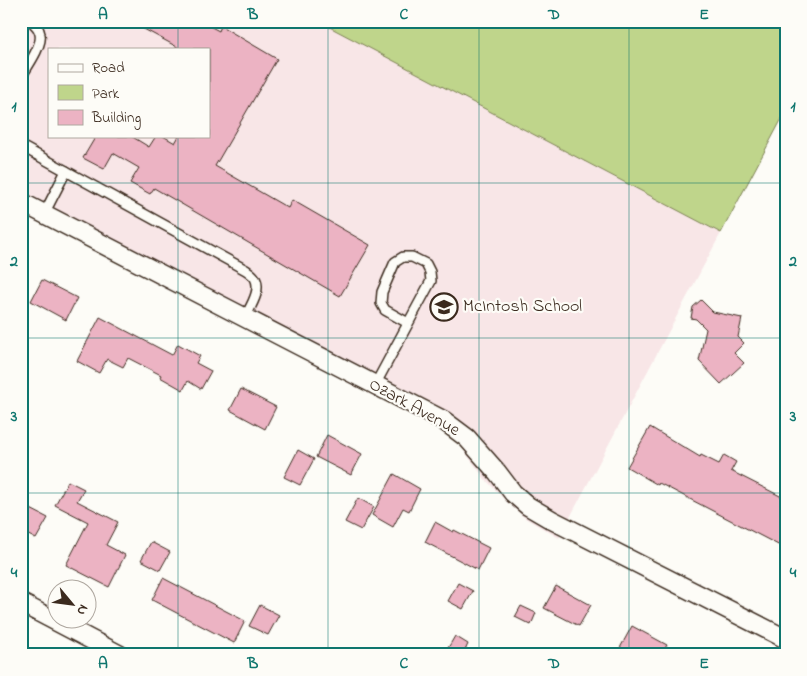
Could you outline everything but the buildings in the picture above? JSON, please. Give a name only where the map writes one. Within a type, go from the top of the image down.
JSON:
[{"type":"street","name":"Ozark Avenue","points":[[21,202],[443,420],[467,438],[513,493],[528,506],[786,639]]},
{"type":"street","points":[[21,603],[120,655]]},
{"type":"lane","points":[[21,77],[40,44],[41,34],[32,21]]},
{"type":"lane","points":[[21,146],[246,270],[254,277],[257,284],[256,294],[245,318]]},
{"type":"lane","points":[[44,214],[66,170]]},
{"type":"lane","points":[[375,385],[431,281],[430,272],[426,264],[412,257],[403,257],[395,262],[382,292],[381,302],[386,310],[408,323]]},
{"type":"shaded area","name":"McIntosh School","points":[[21,21],[318,21],[721,233],[559,538],[525,518],[484,478],[459,444],[435,427],[21,211]]},
{"type":"green space","points":[[318,21],[786,21],[786,111],[721,233]]},
{"type":"place","name":"McIntosh School","points":[[444,307]]}]
